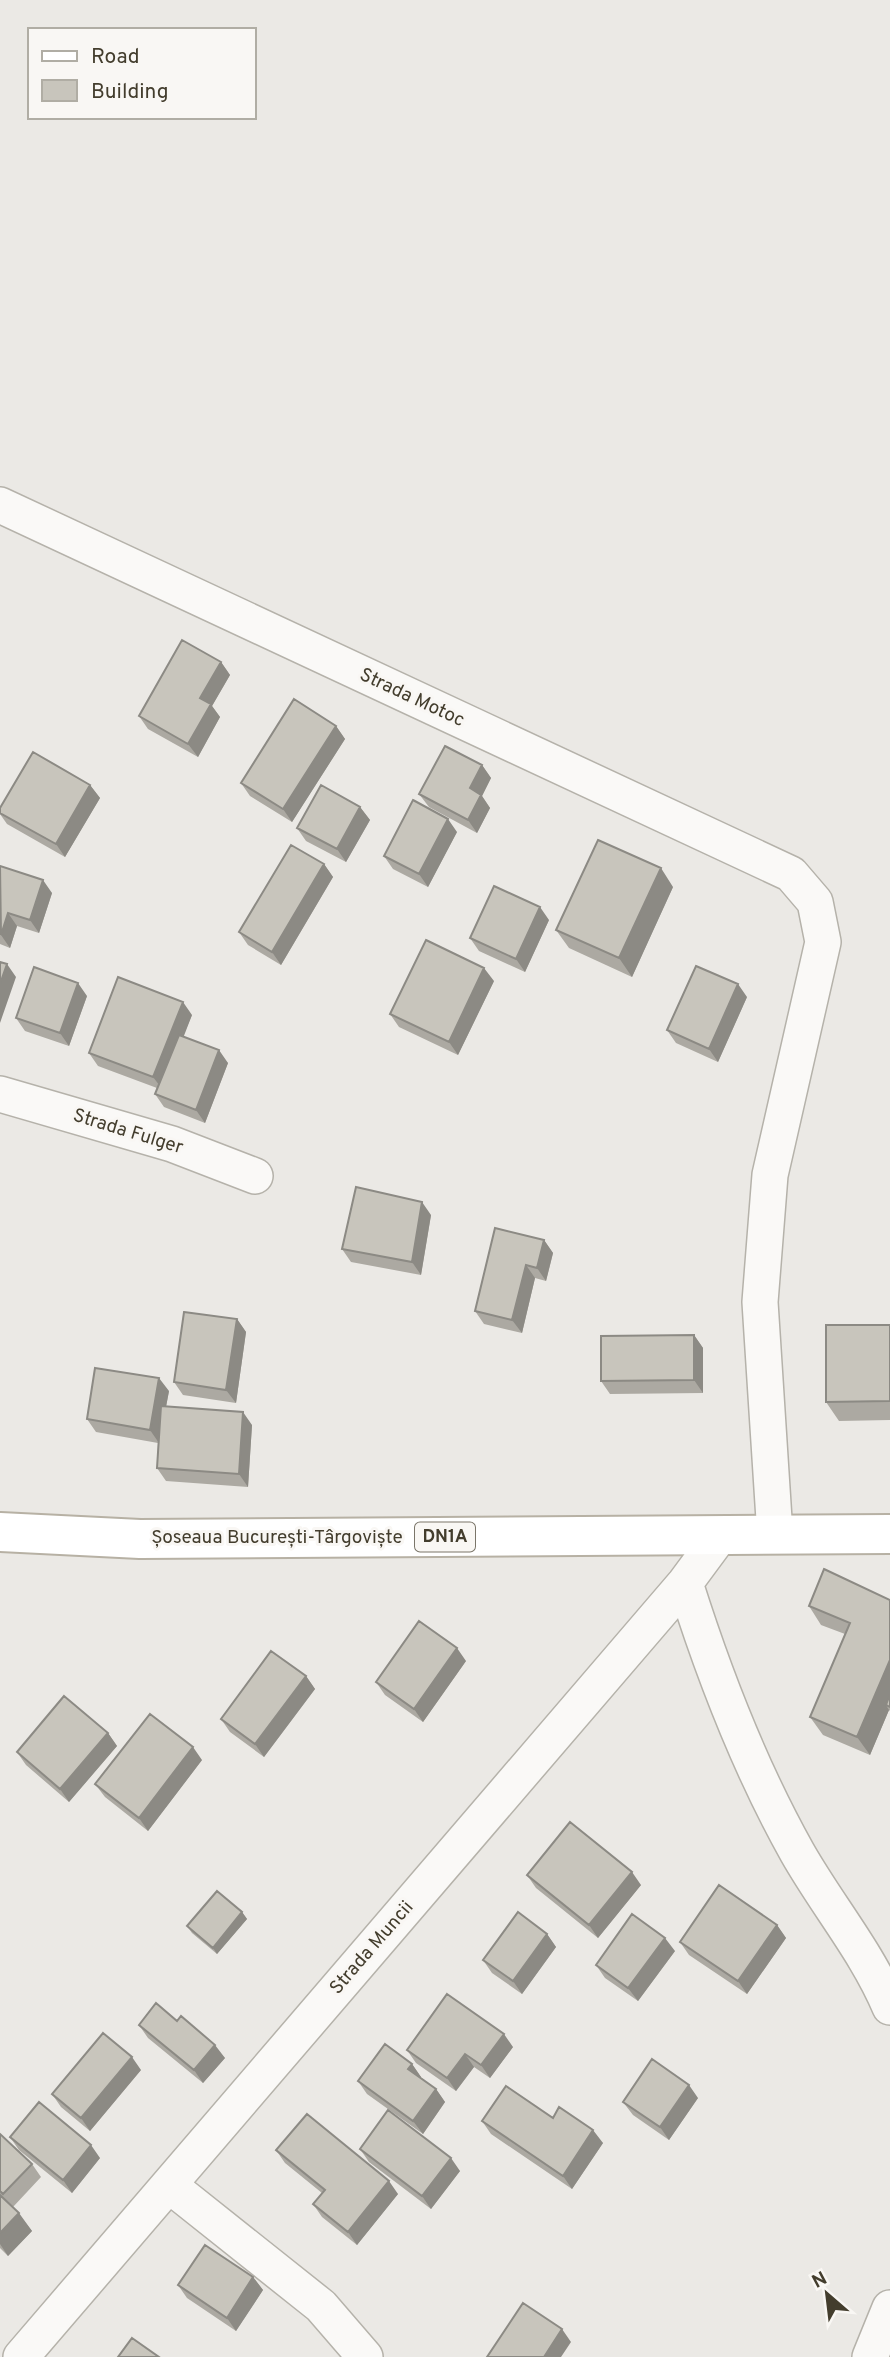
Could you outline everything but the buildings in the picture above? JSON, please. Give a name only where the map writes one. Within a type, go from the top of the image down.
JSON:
[{"type":"main road","name":"Șoseaua București-Târgoviște","points":[[0,1532],[140,1539],[890,1534]]},
{"type":"street","name":"Strada Motoc","points":[[0,505],[791,874],[815,902],[823,942],[770,1175],[760,1302],[775,1535]]},
{"type":"street","name":"Strada Fulger","points":[[0,1094],[172,1144],[255,1176]]},
{"type":"street","name":"Strada Muncii","points":[[21,2357],[685,1583],[719,1536]]},
{"type":"street","points":[[685,1583],[704,1645],[767,1794],[796,1851],[864,1958],[890,2007]]},
{"type":"street","points":[[169,2185],[321,2306],[365,2357]]},
{"type":"street","points":[[870,2357],[890,2308]]}]
